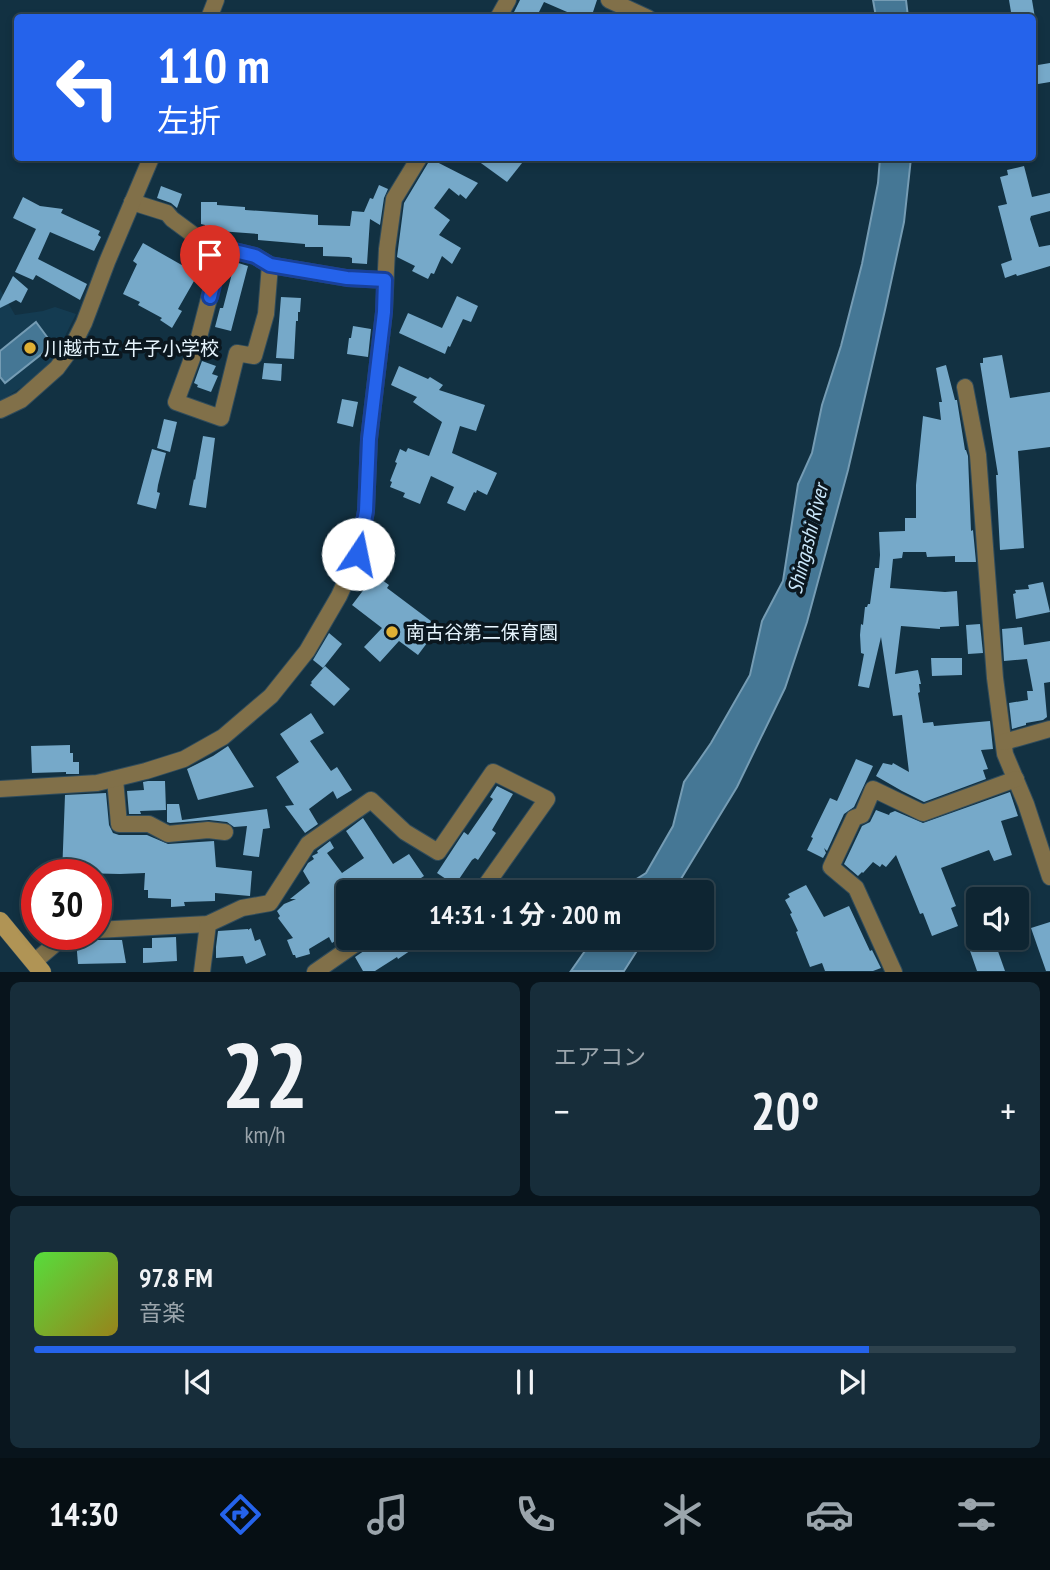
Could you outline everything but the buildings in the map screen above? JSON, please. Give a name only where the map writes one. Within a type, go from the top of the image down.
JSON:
[{"type":"main road","points":[[0,921],[38,967]]},
{"type":"street","points":[[609,0],[639,14]]},
{"type":"street","points":[[0,410],[21,400],[57,368],[71,349],[150,161]]},
{"type":"street","points":[[0,789],[97,783],[184,759],[222,737],[271,696],[307,651],[339,596],[358,554],[366,511],[369,439],[394,199],[417,161]]},
{"type":"street","points":[[132,202],[167,213],[199,239],[255,256],[270,265],[347,278],[385,280]]},
{"type":"street","points":[[222,248],[197,345],[176,402],[221,418],[237,353],[254,356],[266,314],[270,265]]},
{"type":"street","points":[[965,387],[978,455],[995,678],[1005,754],[1026,804],[1050,877]]},
{"type":"street","points":[[1004,742],[1050,729]]},
{"type":"street","points":[[112,929],[208,924],[242,908],[270,903],[308,844],[371,800],[405,832],[438,852],[493,772],[547,799],[490,880]]},
{"type":"street","points":[[116,779],[119,824],[149,824],[168,834],[208,830],[225,832]]},
{"type":"street","points":[[894,971],[856,888],[831,867],[854,818],[862,815],[873,789],[923,813],[1016,779]]},
{"type":"street","points":[[202,971],[208,924]]},
{"type":"street","points":[[38,967],[53,950]]},
{"type":"street","points":[[315,971],[346,950]]},
{"type":"shaded area","name":"川越市立 牛子小学校","points":[[0,289],[15,315],[55,307],[76,314],[54,358],[39,376],[0,401]]},
{"type":"water","points":[[873,0],[906,0],[908,14],[875,14]]},
{"type":"water","name":"Shingashi River","points":[[880,161],[911,161],[904,222],[848,470],[807,622],[785,688],[737,787],[680,880],[635,880],[646,873],[673,826],[684,782],[711,743],[750,675],[762,621],[783,581],[798,484],[812,453],[822,405],[841,346],[862,264]]},
{"type":"water","points":[[36,322],[53,345],[5,383],[0,377],[0,351]]},
{"type":"water","points":[[586,950],[637,950],[624,971],[571,971]]},
{"type":"place","name":"川越市立 牛子小学校","points":[[30,348]]},
{"type":"place","name":"南古谷第二保育園","points":[[392,632]]},
{"type":"route","points":[[210,297],[222,248],[255,256],[270,265],[320,275],[385,280],[384,312],[369,439],[366,511],[358,554]]}]
